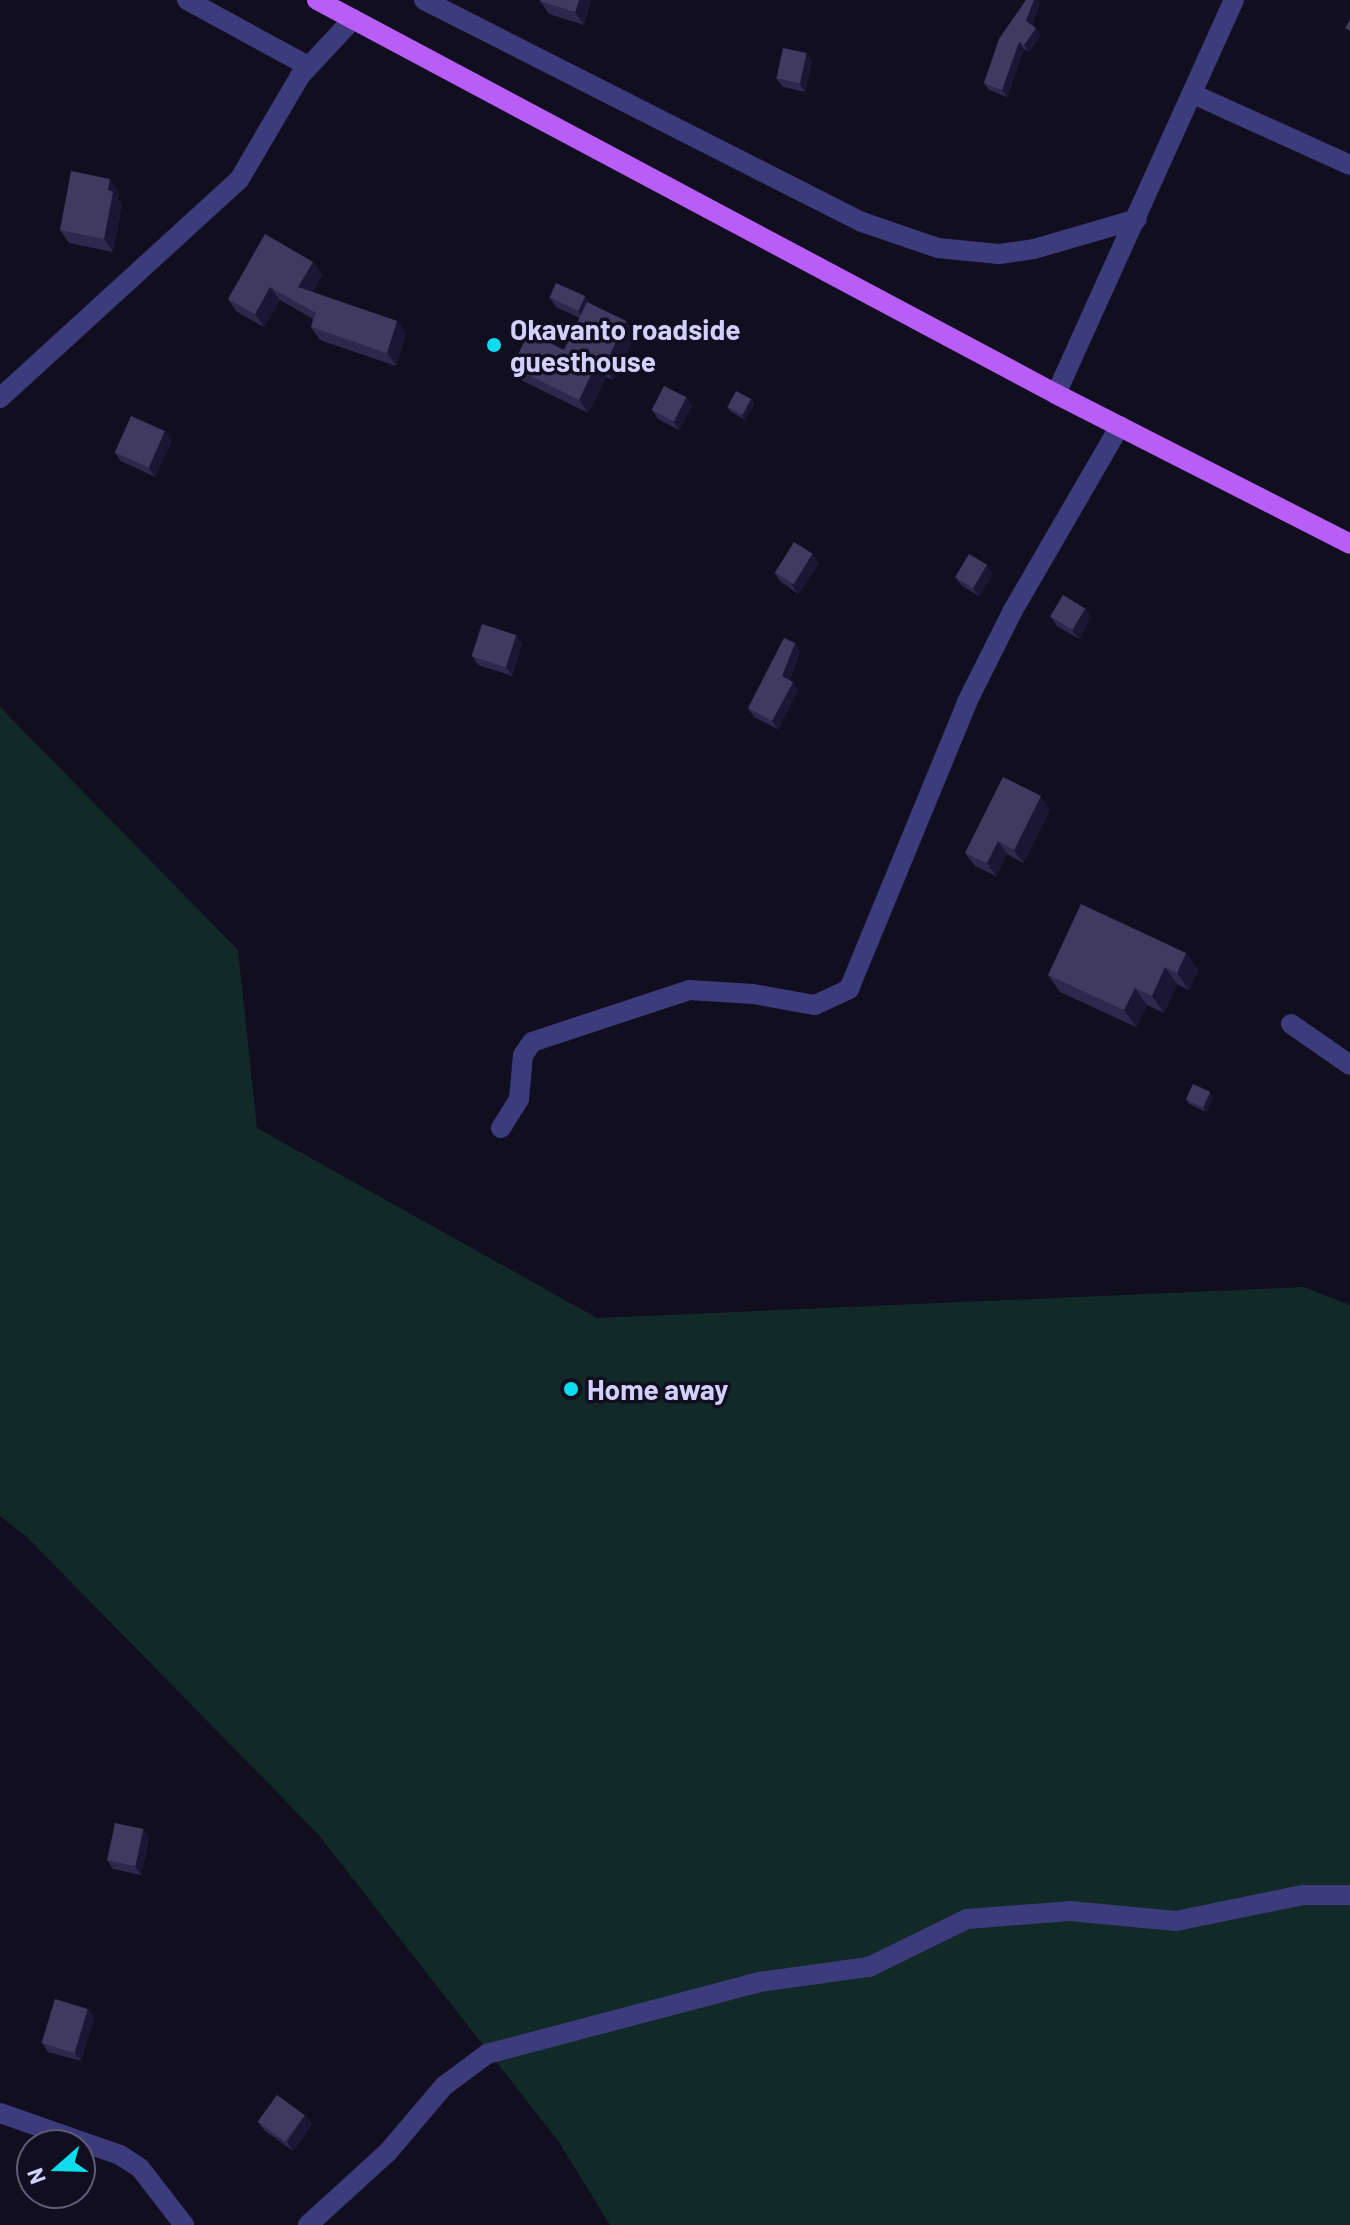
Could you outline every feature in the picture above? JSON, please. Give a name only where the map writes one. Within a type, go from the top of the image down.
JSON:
[{"type":"main road","points":[[317,0],[1056,394],[1350,544]]},
{"type":"street","points":[[187,0],[308,66]]},
{"type":"street","points":[[424,0],[862,222],[938,248],[964,253],[1022,251],[1137,219]]},
{"type":"street","points":[[1056,394],[1234,0]]},
{"type":"street","points":[[0,398],[239,180],[308,66],[353,19]]},
{"type":"street","points":[[1193,94],[1350,165]]},
{"type":"street","points":[[501,1128],[519,1099],[523,1055],[532,1042],[689,990],[753,994],[815,1005],[849,989],[967,702],[1012,612],[1120,426]]},
{"type":"street","points":[[1291,1024],[1350,1065]]},
{"type":"street","points":[[308,2225],[388,2152],[444,2086],[487,2054],[746,1985],[869,1967],[967,1919],[1070,1911],[1176,1921],[1303,1895],[1350,1895]]},
{"type":"street","points":[[0,2113],[120,2155],[140,2168],[184,2225]]},
{"type":"green space","points":[[0,707],[238,950],[257,1128],[597,1318],[1304,1287],[1350,1305],[1350,2225],[610,2225],[559,2142],[318,1834],[26,1536],[0,1516]]},
{"type":"building","points":[[540,0],[579,0],[575,12]]},
{"type":"building","points":[[1026,0],[1034,0],[1026,21],[1036,28],[1024,45],[1019,42],[1002,90],[984,83],[999,39]]},
{"type":"building","points":[[783,48],[806,53],[800,83],[777,78]]},
{"type":"building","points":[[71,171],[110,179],[108,190],[113,192],[104,239],[60,230]]},
{"type":"building","points":[[265,234],[313,262],[298,287],[397,321],[387,353],[311,327],[316,313],[270,287],[255,314],[228,299]]},
{"type":"building","points":[[556,283],[585,296],[579,311],[549,298]]},
{"type":"building","points":[[587,302],[626,321],[604,367],[596,364],[579,400],[512,367],[529,332],[564,350]]},
{"type":"building","points":[[664,386],[686,397],[674,421],[652,410]]},
{"type":"building","points":[[736,391],[751,399],[743,415],[728,407]]},
{"type":"building","points":[[131,416],[165,431],[149,468],[115,453]]},
{"type":"building","points":[[794,542],[813,554],[794,584],[775,573]]},
{"type":"building","points":[[969,554],[987,565],[973,588],[955,577]]},
{"type":"building","points":[[1063,595],[1085,608],[1072,630],[1050,616]]},
{"type":"building","points":[[482,624],[516,635],[506,667],[471,656]]},
{"type":"building","points":[[784,638],[795,643],[782,676],[793,682],[772,721],[748,708]]},
{"type":"building","points":[[1003,777],[1041,796],[1014,850],[998,841],[987,863],[965,853]]},
{"type":"building","points":[[1081,904],[1186,953],[1177,973],[1165,967],[1152,996],[1135,988],[1124,1010],[1048,975]]},
{"type":"building","points":[[1193,1084],[1210,1092],[1203,1107],[1186,1099]]},
{"type":"building","points":[[115,1823],[143,1829],[135,1866],[107,1860]]},
{"type":"building","points":[[55,1999],[88,2009],[74,2053],[42,2043]]},
{"type":"building","points":[[277,2095],[305,2115],[285,2142],[258,2122]]},
{"type":"place","name":"Okavanto roadside guesthouse","points":[[494,345]]},
{"type":"place","name":"Home away","points":[[571,1389]]}]
